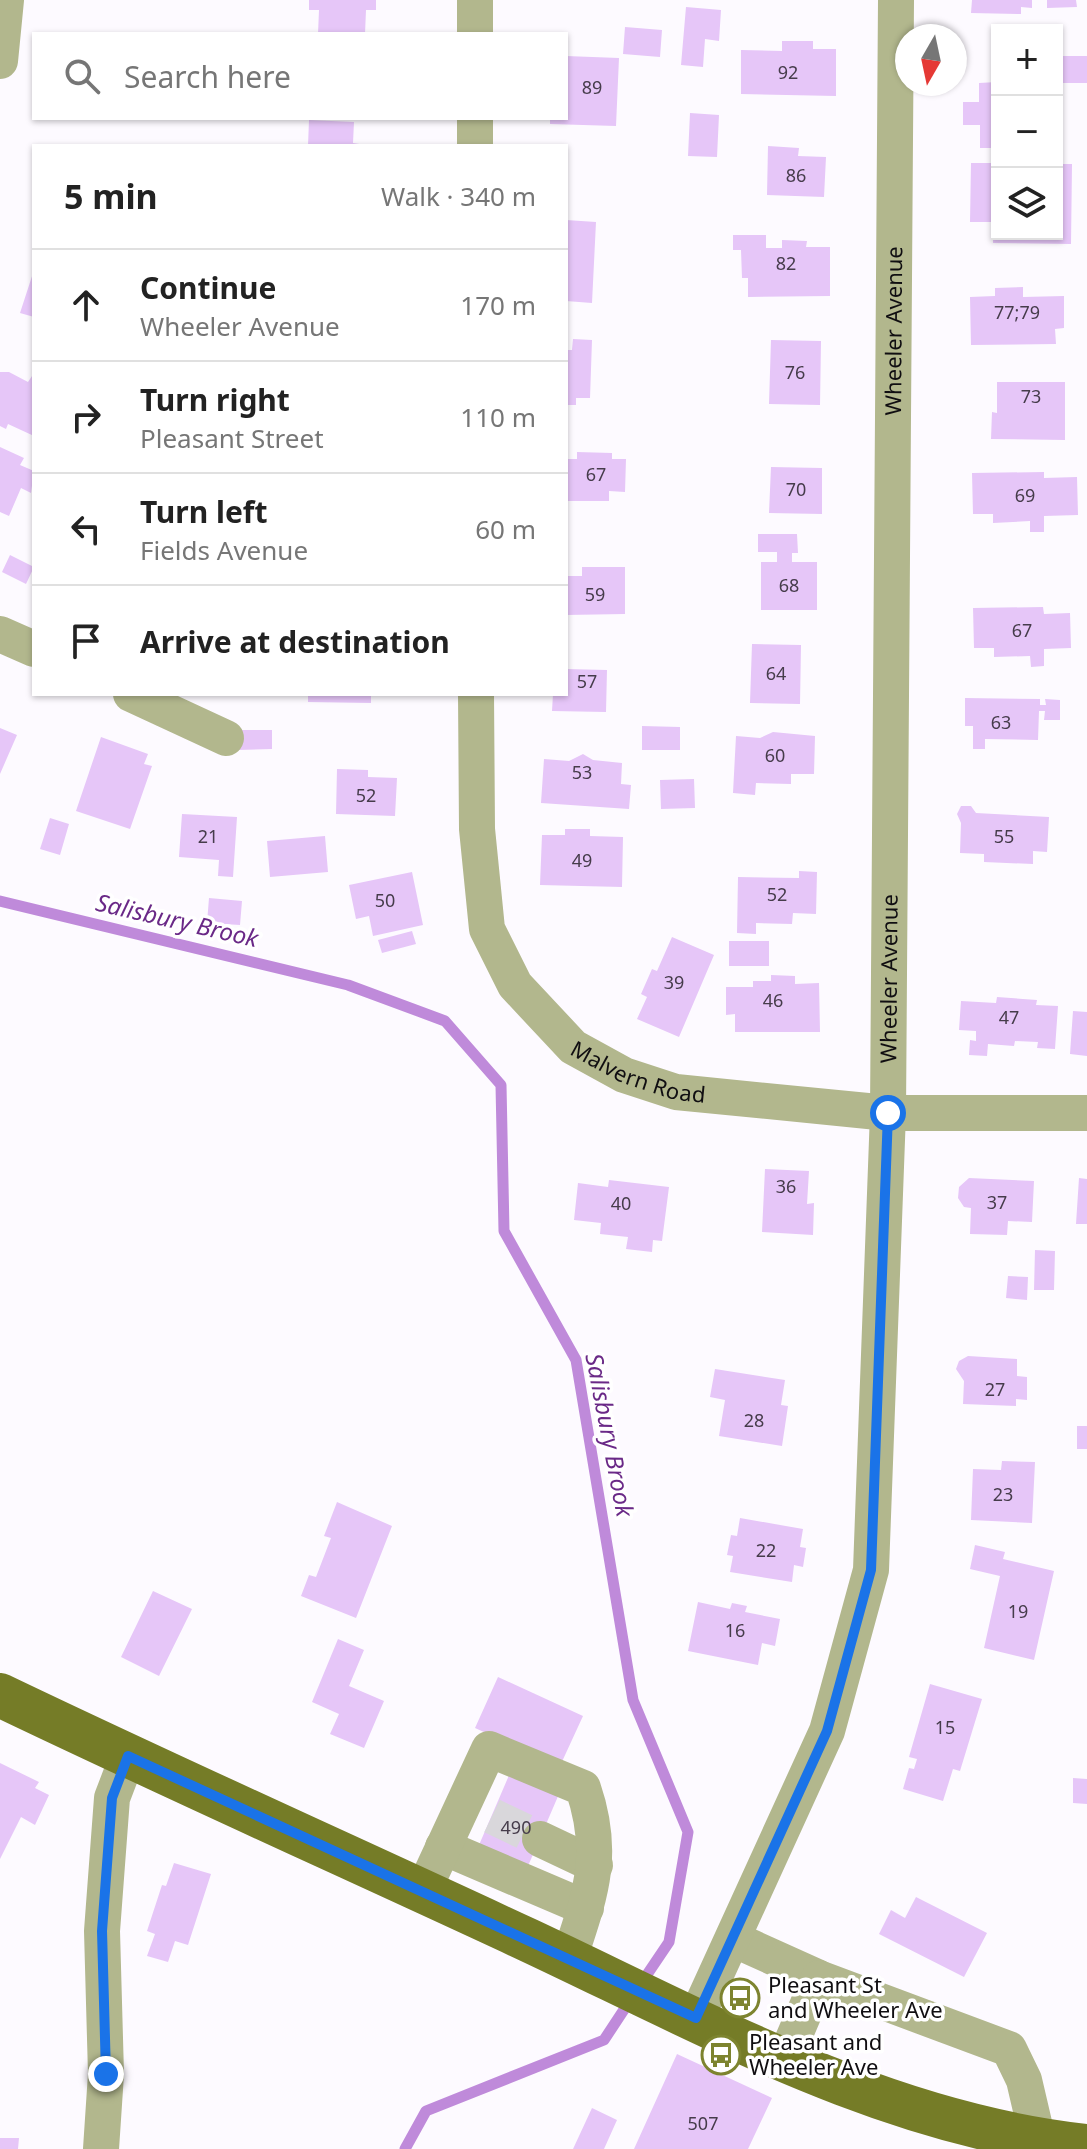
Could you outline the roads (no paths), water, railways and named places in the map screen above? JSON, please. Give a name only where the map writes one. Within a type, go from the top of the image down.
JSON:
[{"type":"main road","points":[[0,1695],[686,2013],[910,2110],[1036,2144],[1087,2146]]},
{"type":"street","points":[[0,61],[6,0]]},
{"type":"street","points":[[475,0],[475,32]]},
{"type":"street","name":"Wheeler Avenue","points":[[686,2013],[733,1939],[827,1731],[871,1570],[888,1113],[896,0]]},
{"type":"street","points":[[475,120],[475,144]]},
{"type":"street","points":[[0,634],[32,648]]},
{"type":"street","points":[[135,696],[226,738]]},
{"type":"street","name":"Malvern Road","points":[[476,696],[477,829],[487,929],[515,985],[573,1047],[624,1075],[676,1092],[888,1113],[1087,1113]]},
{"type":"street","points":[[423,1891],[443,1847],[477,1809],[489,1749],[583,1788],[593,1817],[595,1865],[586,1908],[569,1959]]},
{"type":"street","points":[[101,2149],[106,2074],[103,1916],[112,1798],[128,1756]]},
{"type":"street","points":[[540,1839],[595,1865]]},
{"type":"street","points":[[443,1847],[586,1908]]},
{"type":"street","points":[[733,1939],[819,1978],[1009,2049],[1024,2080],[1036,2144]]},
{"type":"street","points":[[785,2058],[819,1978]]},
{"type":"waterway","name":"Salisbury Brook","points":[[0,901],[348,985],[445,1021],[501,1085],[504,1231],[576,1360],[633,1700],[688,1832],[669,1942],[640,1985]]},
{"type":"waterway","name":"Salisbury Brook","points":[[405,2149],[426,2111],[604,2040],[631,1999]]},
{"type":"tunnel","points":[[492,1816],[540,1839]]},
{"type":"place","name":"Pleasant St and Wheeler Ave","points":[[740,1998]]},
{"type":"place","name":"Pleasant and Wheeler Ave","points":[[721,2055]]}]
